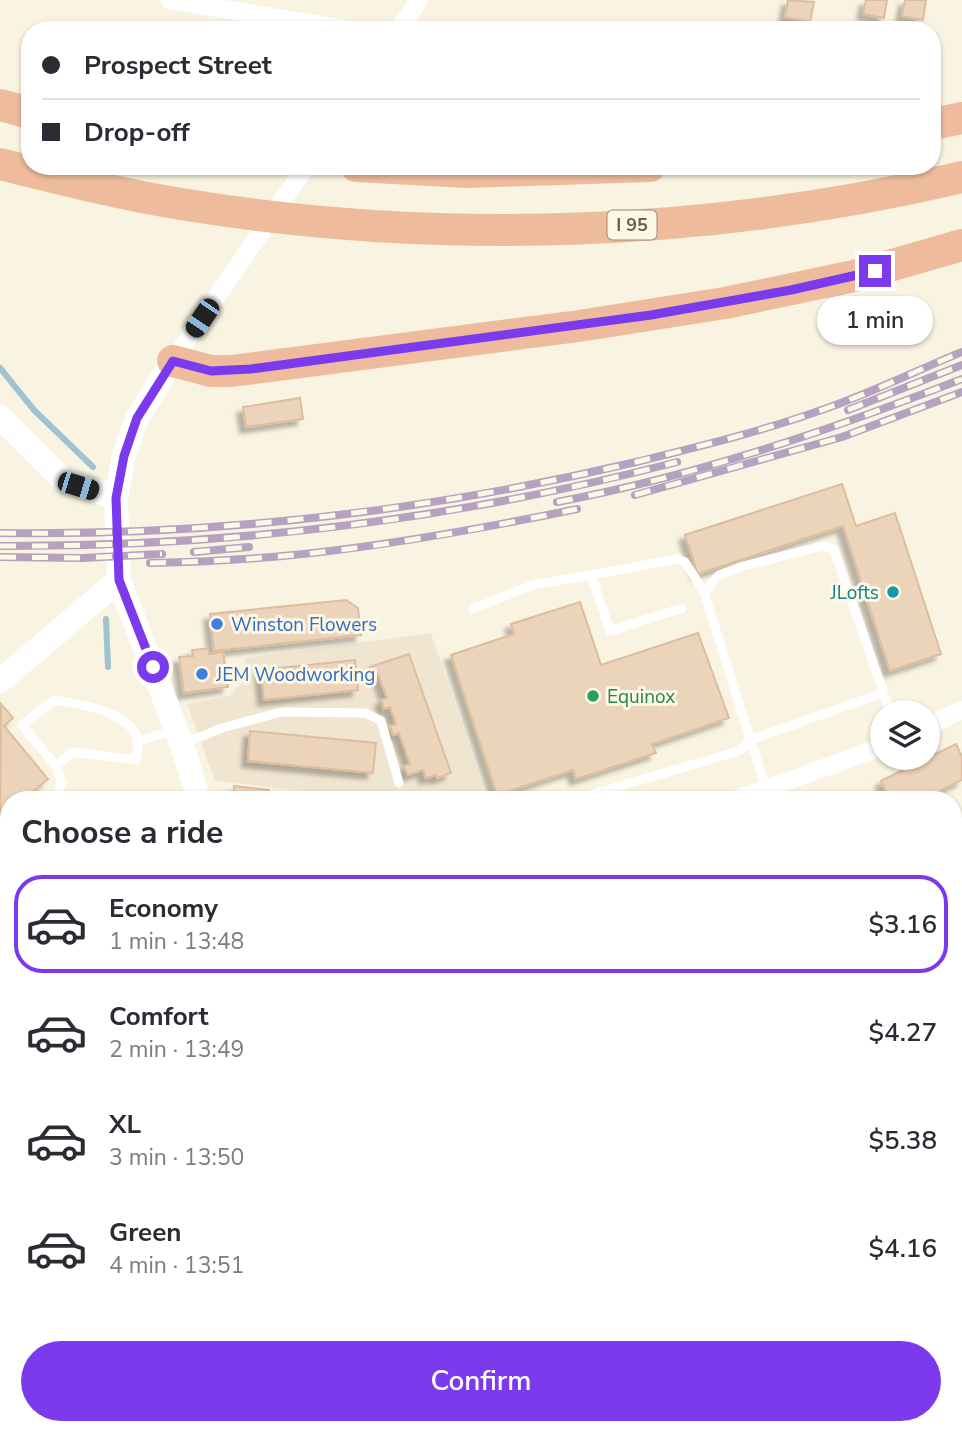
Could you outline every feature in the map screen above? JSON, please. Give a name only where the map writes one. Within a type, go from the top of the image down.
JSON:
[{"type":"highway","points":[[0,105],[21,111]]},
{"type":"highway","points":[[941,122],[962,118]]},
{"type":"highway","name":"I 95","points":[[0,164],[21,169]]},
{"type":"highway","name":"I 95","points":[[47,175],[111,190],[244,213],[386,226],[526,229],[663,224],[802,208],[962,177]]},
{"type":"highway","points":[[173,361],[211,371],[231,371],[651,315],[854,276],[962,245]]},
{"type":"main road","points":[[173,361],[137,418],[124,456],[116,498],[119,580],[179,737],[196,791]]},
{"type":"main road","points":[[0,417],[62,479],[116,498]]},
{"type":"main road","points":[[0,681],[119,580]]},
{"type":"street","points":[[170,0],[295,21]]},
{"type":"street","points":[[404,21],[419,0]]},
{"type":"street","points":[[173,361],[300,175]]},
{"type":"street","points":[[940,720],[962,710]]},
{"type":"street","points":[[760,791],[870,751]]},
{"type":"lane","points":[[704,592],[719,575],[743,566],[823,546],[834,549],[886,700]]},
{"type":"lane","points":[[473,610],[533,585],[677,559],[685,562],[704,592],[766,789]]},
{"type":"lane","points":[[591,575],[610,631],[682,608]]},
{"type":"lane","points":[[603,791],[739,751],[750,740],[883,693]]},
{"type":"lane","points":[[57,766],[73,752],[136,760],[139,741],[128,724],[102,709],[54,700],[22,726],[57,766],[62,783],[58,791]]},
{"type":"lane","points":[[139,741],[179,737],[281,712],[366,713],[381,721],[399,783]]},
{"type":"shaded area","points":[[431,633],[484,791],[304,791],[215,781],[187,704],[229,696],[243,682],[245,658]]},
{"type":"building","points":[[788,0],[814,2],[810,21],[785,17]]},
{"type":"building","points":[[866,0],[887,0],[884,18],[863,14]]},
{"type":"building","points":[[905,0],[926,0],[923,20],[902,16]]},
{"type":"building","points":[[300,398],[303,419],[246,427],[243,407]]},
{"type":"building","name":"JLofts","points":[[842,484],[856,526],[895,513],[941,654],[890,671],[843,526],[698,574],[685,535]]},
{"type":"building","points":[[346,600],[358,608],[361,635],[214,651],[210,614]]},
{"type":"building","name":"Equinox","points":[[580,602],[601,665],[698,633],[729,718],[652,744],[656,753],[576,779],[573,770],[509,791],[496,791],[451,655],[514,634],[511,624]]},
{"type":"building","points":[[209,648],[209,654],[223,652],[228,687],[184,693],[179,657],[193,656],[192,650]]},
{"type":"building","points":[[409,654],[451,773],[437,778],[436,775],[426,778],[423,770],[408,775],[404,766],[410,764],[399,733],[393,735],[390,726],[396,724],[390,707],[384,709],[381,700],[387,698],[378,674],[373,676],[370,667]]},
{"type":"building","points":[[355,660],[358,690],[264,700],[261,670]]},
{"type":"building","points":[[1,704],[13,718],[4,726],[48,779],[34,791],[0,791]]},
{"type":"building","points":[[250,731],[376,743],[373,773],[248,761]]},
{"type":"building","points":[[956,744],[962,757],[962,780],[940,791],[886,791],[881,781],[903,770],[940,770],[940,752]]},
{"type":"building","points":[[234,786],[269,790],[269,791],[234,791]]},
{"type":"waterway","points":[[0,368],[34,410],[93,467]]},
{"type":"waterway","points":[[106,619],[108,667]]},
{"type":"railway","points":[[0,533],[80,533],[240,525],[400,507],[479,494],[636,462],[758,430],[847,401],[962,352]]},
{"type":"railway","points":[[848,410],[962,365]]},
{"type":"railway","points":[[557,502],[660,479],[762,450],[962,379]]},
{"type":"railway","points":[[635,495],[842,437],[962,392]]},
{"type":"railway","points":[[0,546],[172,541],[342,526],[510,500],[677,462]]},
{"type":"railway","points":[[150,563],[250,559],[357,548],[577,509]]},
{"type":"railway","points":[[194,552],[249,547]]},
{"type":"railway","points":[[0,557],[82,558],[162,554]]},
{"type":"place","name":"JLofts","points":[[893,592]]},
{"type":"place","name":"Winston Flowers","points":[[217,624]]},
{"type":"place","name":"JEM Woodworking","points":[[202,674]]},
{"type":"place","name":"Equinox","points":[[593,696]]},
{"type":"route","points":[[153,667],[119,580],[116,498],[124,456],[137,418],[173,361],[211,371],[251,369],[651,315],[725,303],[875,271]]}]
